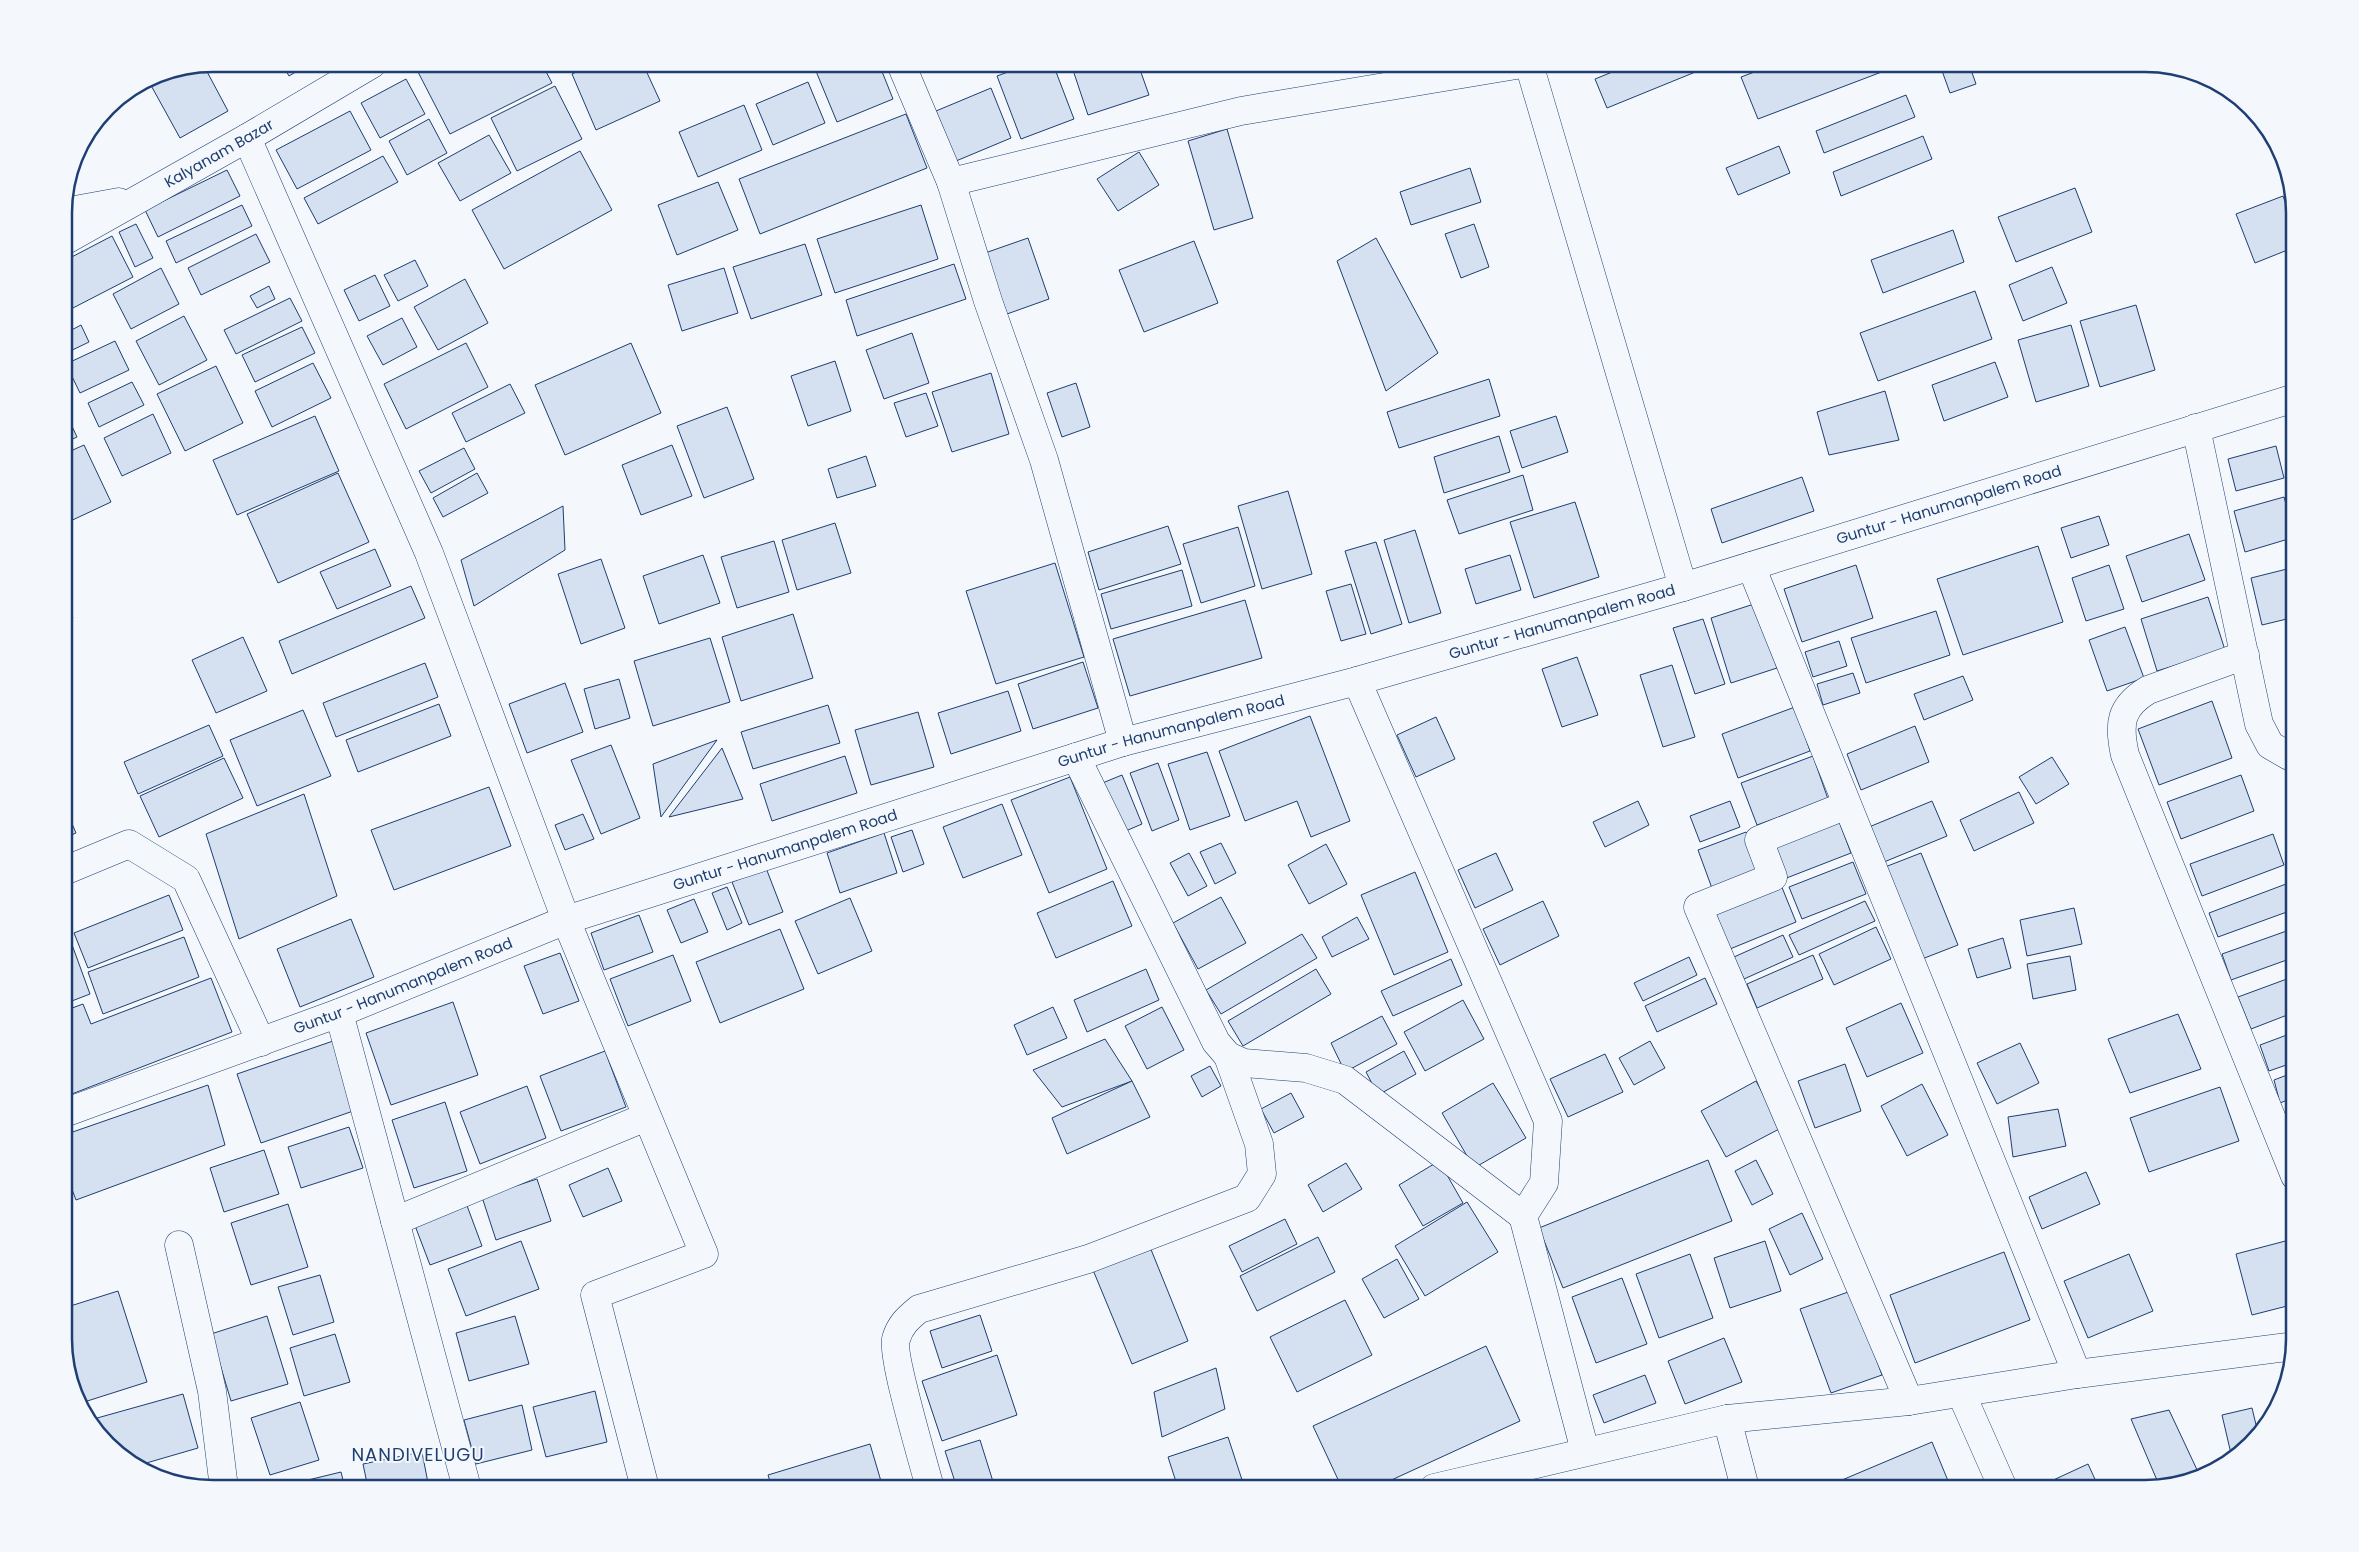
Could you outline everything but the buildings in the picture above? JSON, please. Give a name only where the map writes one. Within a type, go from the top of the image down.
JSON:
[{"type":"street","name":"Kalyanam Bazar","points":[[73,236],[247,138],[358,72]]},
{"type":"street","points":[[904,72],[951,182],[988,301],[1044,460],[1123,742]]},
{"type":"street","points":[[951,182],[1241,112],[1475,72]]},
{"type":"street","points":[[1531,72],[1684,587]]},
{"type":"street","points":[[247,138],[429,553],[566,920],[646,1118],[704,1254],[595,1295],[643,1480]]},
{"type":"street","points":[[73,210],[140,198]]},
{"type":"street","name":"Guntur - Hanumanpalem Road","points":[[73,1110],[340,1013],[566,920],[1123,742],[1357,681],[1684,587],[2286,401]]},
{"type":"street","points":[[2196,428],[2259,724],[2270,745],[2286,754]]},
{"type":"street","points":[[1751,566],[2077,1374]]},
{"type":"street","points":[[2245,655],[2148,690],[2134,699],[2123,715],[2120,734],[2129,764],[2286,1154]]},
{"type":"street","points":[[1357,681],[1548,1121],[1544,1183],[1523,1216]]},
{"type":"street","points":[[928,1480],[898,1362],[895,1340],[904,1322],[919,1309],[1088,1259],[1247,1198],[1262,1174],[1259,1144],[1228,1056],[1216,1042],[1076,757]]},
{"type":"street","points":[[1847,805],[1760,840],[1773,877],[1698,907],[1909,1401]]},
{"type":"street","points":[[73,867],[129,844],[186,879],[261,1042]]},
{"type":"street","points":[[340,1013],[465,1480]]},
{"type":"street","points":[[1228,1056],[1244,1063],[1306,1068],[1345,1080],[1523,1216],[1586,1451]]},
{"type":"street","points":[[395,1221],[646,1118]]},
{"type":"street","points":[[179,1245],[212,1390],[223,1480]]},
{"type":"street","points":[[1467,1480],[1727,1419],[1909,1401],[2077,1374],[2286,1347]]},
{"type":"street","points":[[1961,1394],[1999,1480]]},
{"type":"street","points":[[1727,1419],[1743,1480]]},
{"type":"district","name":"NANDIVELUGU","points":[[418,1455]]}]
